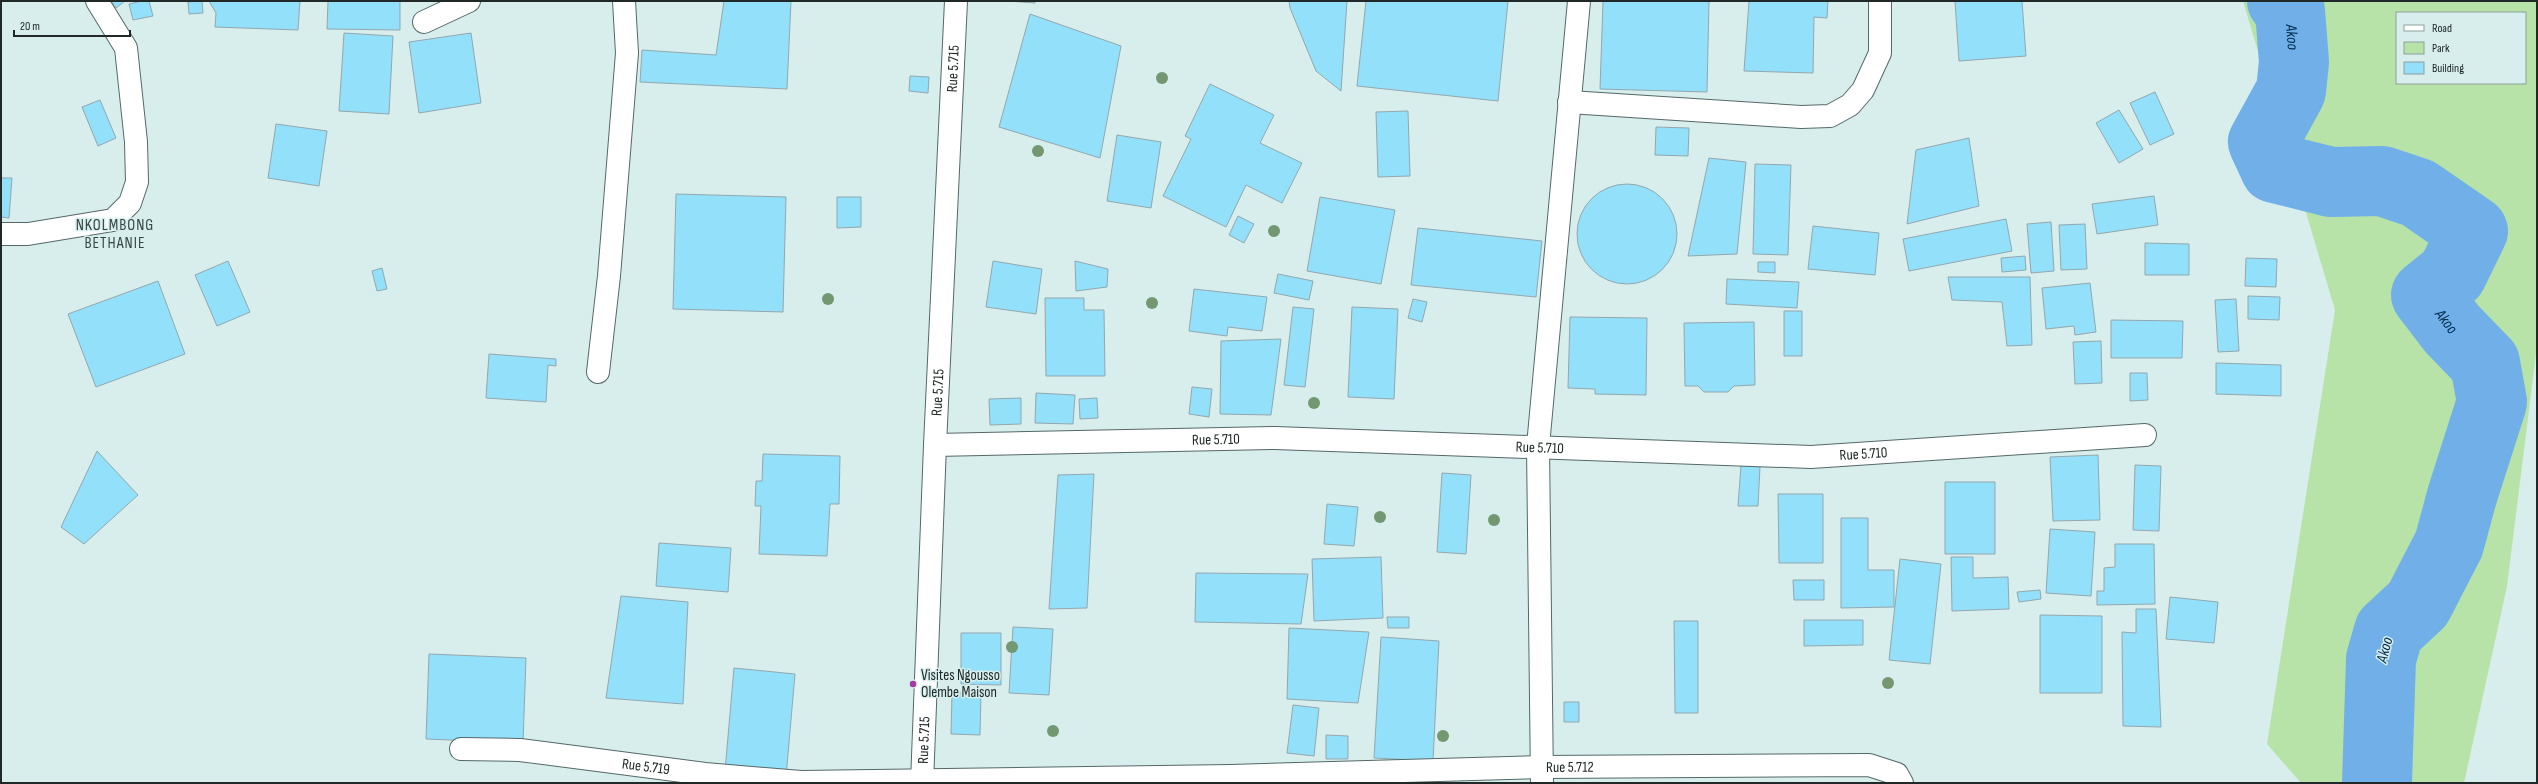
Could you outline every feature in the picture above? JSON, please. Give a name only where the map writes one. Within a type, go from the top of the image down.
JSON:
[{"type":"street","points":[[1,234],[28,234],[113,220],[130,203],[137,182],[136,142],[126,48],[97,1]]},
{"type":"street","points":[[424,22],[469,1]]},
{"type":"street","points":[[598,372],[609,276],[627,53],[624,1]]},
{"type":"street","name":"Rue 5.715","points":[[922,781],[934,445],[956,1]]},
{"type":"street","points":[[1542,775],[1538,446],[1579,1]]},
{"type":"street","points":[[1569,102],[1794,116],[1830,116],[1850,105],[1863,90],[1880,53],[1880,1]]},
{"type":"street","name":"Rue 5.710","points":[[934,445],[1275,438],[1538,446],[1811,457],[2145,435]]},
{"type":"street","name":"Rue 5.719","points":[[461,749],[520,750],[705,774],[801,782],[1231,780]]},
{"type":"street","name":"Rue 5.712","points":[[1231,780],[1542,775],[1869,765],[1897,774],[1902,783]]},
{"type":"green space","points":[[2243,1],[2537,1],[2537,346],[2507,586],[2464,783],[2301,783],[2267,744],[2335,310]]},
{"type":"building","points":[[111,1],[125,1],[116,8]]},
{"type":"building","points":[[149,1],[153,16],[133,20],[129,4]]},
{"type":"building","points":[[202,1],[203,13],[189,14],[188,2]]},
{"type":"building","points":[[209,1],[300,1],[298,30],[215,27],[216,13]]},
{"type":"building","points":[[328,1],[400,1],[400,30],[327,29]]},
{"type":"building","points":[[724,1],[791,1],[787,89],[640,82],[642,50],[716,55]]},
{"type":"building","points":[[1007,1],[1035,1],[1035,3]]},
{"type":"building","points":[[1289,1],[1347,1],[1341,91],[1316,71],[1290,8]]},
{"type":"building","points":[[1366,1],[1508,1],[1498,101],[1357,86]]},
{"type":"building","points":[[1603,1],[1709,1],[1707,92],[1600,89]]},
{"type":"building","points":[[1749,1],[1828,1],[1827,18],[1814,17],[1813,73],[1744,71]]},
{"type":"building","points":[[1955,1],[2022,1],[2026,56],[1959,61]]},
{"type":"building","points":[[1030,14],[1121,46],[1100,158],[999,127]]},
{"type":"building","points":[[344,33],[393,36],[389,114],[339,111]]},
{"type":"building","points":[[471,33],[481,103],[419,113],[409,42]]},
{"type":"building","points":[[910,76],[929,77],[928,93],[909,91]]},
{"type":"building","points":[[1210,84],[1274,115],[1260,143],[1302,163],[1282,203],[1246,185],[1226,227],[1163,196],[1191,139],[1185,136]]},
{"type":"building","points":[[2155,92],[2174,134],[2150,145],[2130,103]]},
{"type":"building","points":[[100,100],[116,138],[98,146],[82,107]]},
{"type":"building","points":[[2119,110],[2143,149],[2119,163],[2096,123]]},
{"type":"building","points":[[1408,111],[1410,176],[1378,177],[1376,112]]},
{"type":"building","points":[[276,124],[327,131],[319,186],[268,178]]},
{"type":"building","points":[[1656,127],[1689,128],[1688,156],[1655,155]]},
{"type":"building","points":[[1117,135],[1161,142],[1151,208],[1107,201]]},
{"type":"building","points":[[1969,138],[1979,206],[1907,224],[1916,150]]},
{"type":"building","points":[[1709,158],[1746,162],[1737,254],[1688,256]]},
{"type":"building","points":[[1755,164],[1791,165],[1788,255],[1753,254]]},
{"type":"building","points":[[1,178],[12,178],[9,218],[1,217]]},
{"type":"building","points":[[1627,184],[1646,187],[1663,198],[1674,215],[1677,234],[1674,253],[1663,270],[1646,281],[1627,284],[1608,281],[1591,270],[1580,253],[1577,234],[1580,215],[1591,198],[1608,187]]},
{"type":"building","points":[[676,194],[786,197],[783,312],[673,309]]},
{"type":"building","points":[[2154,196],[2158,225],[2097,234],[2092,204]]},
{"type":"building","points":[[837,197],[861,197],[861,227],[837,228]]},
{"type":"building","points":[[1320,197],[1395,210],[1381,284],[1307,271]]},
{"type":"building","points":[[1238,216],[1254,224],[1244,243],[1229,235]]},
{"type":"building","points":[[2006,219],[2012,251],[1909,271],[1903,239]]},
{"type":"building","points":[[2051,222],[2054,271],[2031,273],[2027,224]]},
{"type":"building","points":[[2085,224],[2087,269],[2061,270],[2059,225]]},
{"type":"building","points":[[1813,226],[1879,233],[1875,275],[1808,269]]},
{"type":"building","points":[[1418,228],[1542,241],[1536,297],[1411,285]]},
{"type":"building","points":[[2145,243],[2189,244],[2189,275],[2145,275]]},
{"type":"building","points":[[2025,256],[2026,270],[2002,272],[2001,258]]},
{"type":"building","points":[[2246,258],[2277,259],[2276,287],[2245,286]]},
{"type":"building","points":[[228,261],[250,312],[217,326],[195,275]]},
{"type":"building","points":[[993,261],[1042,269],[1036,314],[986,307]]},
{"type":"building","points":[[1075,261],[1108,269],[1107,287],[1076,291]]},
{"type":"building","points":[[1758,262],[1775,262],[1775,273],[1758,272]]},
{"type":"building","points":[[382,268],[387,289],[377,291],[372,271]]},
{"type":"building","points":[[1278,274],[1313,281],[1309,300],[1274,293]]},
{"type":"building","points":[[1948,277],[2030,277],[2032,345],[2007,346],[2002,302],[1952,300]]},
{"type":"building","points":[[1727,279],[1799,282],[1797,308],[1726,304]]},
{"type":"building","points":[[158,281],[185,354],[96,387],[68,314]]},
{"type":"building","points":[[2090,283],[2096,332],[2075,335],[2074,326],[2046,329],[2042,288]]},
{"type":"building","points":[[1194,289],[1267,297],[1262,331],[1228,327],[1227,336],[1189,331]]},
{"type":"building","points":[[2248,296],[2280,297],[2279,320],[2248,319]]},
{"type":"building","points":[[1045,298],[1084,298],[1084,310],[1104,310],[1105,376],[1046,376]]},
{"type":"building","points":[[1413,299],[1427,302],[1422,322],[1408,318]]},
{"type":"building","points":[[2236,299],[2239,351],[2218,352],[2215,300]]},
{"type":"building","points":[[1293,307],[1314,309],[1305,387],[1284,385]]},
{"type":"building","points":[[1352,307],[1398,309],[1394,399],[1348,397]]},
{"type":"building","points":[[1784,311],[1802,311],[1802,356],[1784,356]]},
{"type":"building","points":[[1570,317],[1647,318],[1646,395],[1595,394],[1595,389],[1568,388]]},
{"type":"building","points":[[2111,320],[2183,321],[2182,358],[2111,358]]},
{"type":"building","points":[[1754,322],[1755,385],[1734,386],[1728,392],[1704,392],[1698,386],[1685,386],[1684,323]]},
{"type":"building","points":[[1281,339],[1271,415],[1220,414],[1221,341]]},
{"type":"building","points":[[2101,341],[2102,383],[2075,384],[2073,342]]},
{"type":"building","points":[[489,354],[556,359],[556,366],[548,365],[546,402],[486,398]]},
{"type":"building","points":[[2216,363],[2281,365],[2281,396],[2216,394]]},
{"type":"building","points":[[2130,373],[2147,373],[2148,400],[2130,401]]},
{"type":"building","points":[[1192,387],[1212,389],[1209,417],[1189,414]]},
{"type":"building","points":[[1036,393],[1075,395],[1073,424],[1035,423]]},
{"type":"building","points":[[1021,398],[1021,424],[990,425],[989,399]]},
{"type":"building","points":[[1097,398],[1098,418],[1080,419],[1079,399]]},
{"type":"building","points":[[97,451],[138,495],[84,544],[61,527]]},
{"type":"building","points":[[763,454],[840,456],[839,504],[830,504],[827,556],[759,554],[761,506],[755,506],[756,481],[762,481]]},
{"type":"building","points":[[2098,455],[2100,520],[2053,521],[2050,457]]},
{"type":"building","points":[[1741,465],[1760,467],[1758,506],[1738,506]]},
{"type":"building","points":[[2135,465],[2161,466],[2159,531],[2133,530]]},
{"type":"building","points":[[1442,473],[1471,475],[1466,554],[1437,552]]},
{"type":"building","points":[[1094,474],[1087,608],[1049,609],[1058,475]]},
{"type":"building","points":[[1945,482],[1995,482],[1995,554],[1945,554]]},
{"type":"building","points":[[1778,494],[1823,494],[1823,563],[1779,563]]},
{"type":"building","points":[[1327,504],[1358,507],[1354,546],[1324,544]]},
{"type":"building","points":[[1841,518],[1868,518],[1868,570],[1894,570],[1894,607],[1841,608]]},
{"type":"building","points":[[2050,529],[2095,532],[2091,596],[2046,593]]},
{"type":"building","points":[[659,543],[731,548],[728,592],[656,586]]},
{"type":"building","points":[[2115,544],[2154,544],[2155,604],[2097,605],[2097,591],[2104,591],[2104,568],[2115,567]]},
{"type":"building","points":[[1381,557],[1383,618],[1314,621],[1312,559]]},
{"type":"building","points":[[1951,557],[1973,557],[1973,578],[2008,577],[2009,609],[1952,611]]},
{"type":"building","points":[[1900,559],[1941,564],[1930,664],[1889,660]]},
{"type":"building","points":[[1196,573],[1308,574],[1301,624],[1195,622]]},
{"type":"building","points":[[1793,580],[1824,580],[1824,600],[1794,600]]},
{"type":"building","points":[[2040,590],[2041,599],[2019,602],[2017,592]]},
{"type":"building","points":[[621,596],[688,602],[683,704],[606,698]]},
{"type":"building","points":[[2170,597],[2218,602],[2214,643],[2166,639]]},
{"type":"building","points":[[2136,609],[2156,609],[2161,727],[2123,726],[2122,632],[2136,633]]},
{"type":"building","points":[[2040,615],[2102,616],[2102,693],[2040,693]]},
{"type":"building","points":[[1387,617],[1409,617],[1409,628],[1388,628]]},
{"type":"building","points":[[1804,620],[1863,620],[1863,645],[1804,646]]},
{"type":"building","points":[[1674,621],[1698,621],[1698,713],[1675,713]]},
{"type":"building","points":[[1013,627],[1053,629],[1049,695],[1009,693]]},
{"type":"building","points":[[1289,628],[1369,632],[1358,703],[1287,699]]},
{"type":"building","points":[[961,633],[1001,633],[1001,685],[961,684]]},
{"type":"building","points":[[1381,637],[1439,641],[1433,761],[1374,758]]},
{"type":"building","points":[[429,654],[526,658],[523,743],[426,739]]},
{"type":"building","points":[[734,668],[795,674],[786,777],[725,771]]},
{"type":"building","points":[[952,693],[981,693],[980,735],[951,734]]},
{"type":"building","points":[[1564,702],[1579,702],[1579,722],[1564,722]]},
{"type":"building","points":[[1293,705],[1319,708],[1314,756],[1287,753]]},
{"type":"building","points":[[1326,735],[1348,736],[1348,759],[1326,759]]},
{"type":"waterway","name":"Akoo","points":[[2282,1],[2290,11],[2294,62],[2291,91],[2263,142],[2275,168],[2331,182],[2382,181],[2418,193],[2473,231],[2452,274],[2426,295],[2452,329],[2485,363],[2492,402],[2462,496],[2449,544],[2418,604],[2389,631],[2381,659],[2377,783]]},
{"type":"place","name":"Visites Ngousso Olembe Maison","points":[[913,684]]},
{"type":"district","name":"NKOLMBONG BETHANIE","points":[[115,234]]}]
